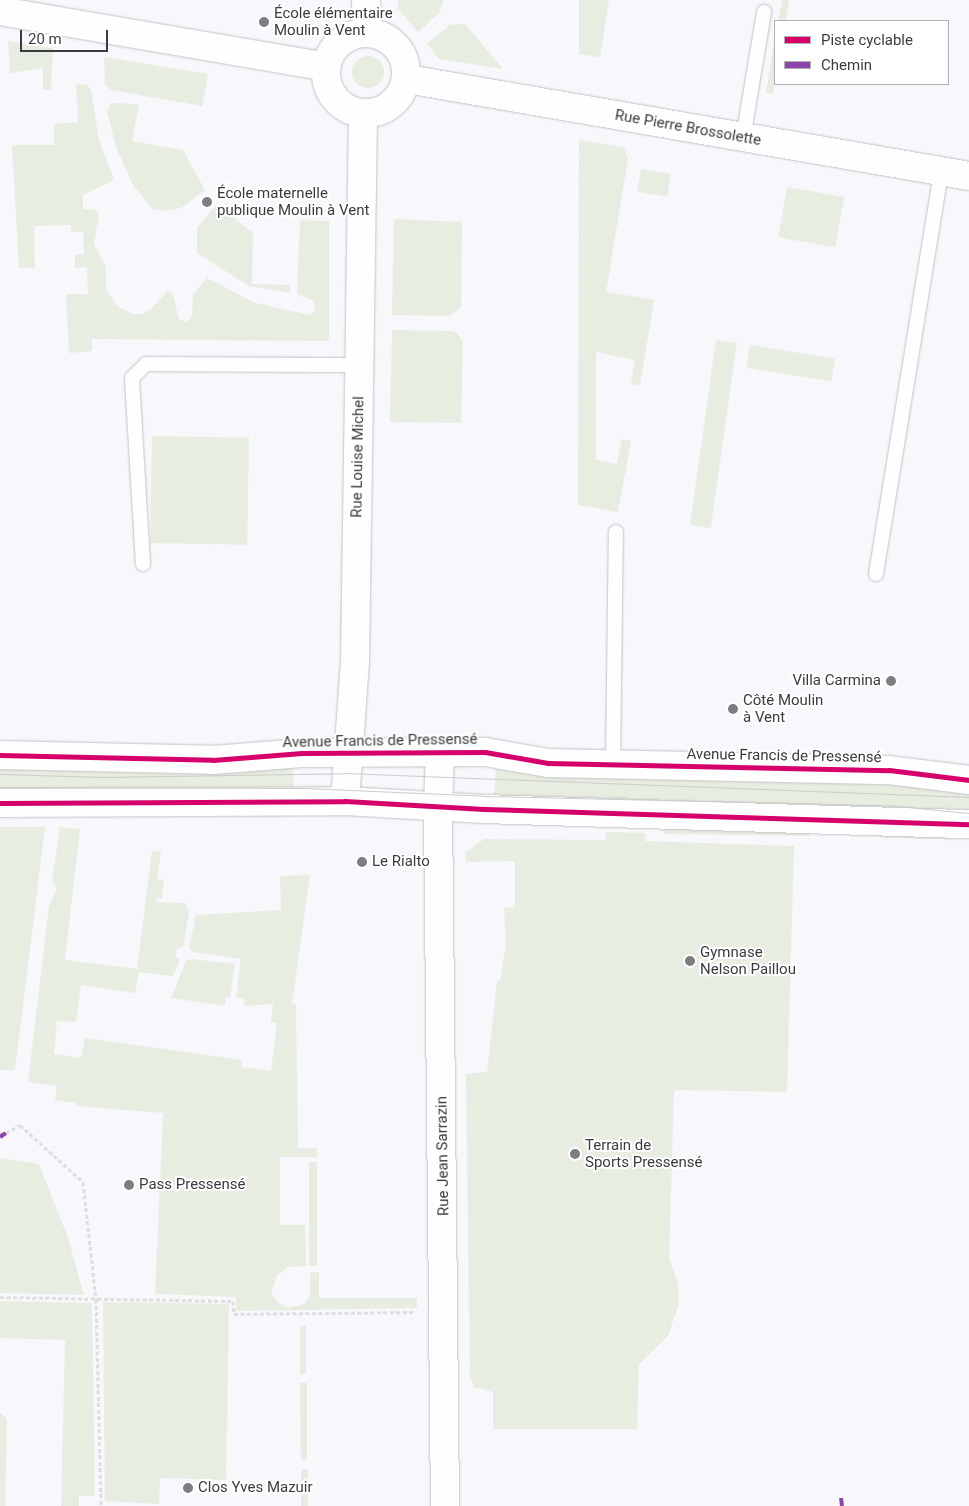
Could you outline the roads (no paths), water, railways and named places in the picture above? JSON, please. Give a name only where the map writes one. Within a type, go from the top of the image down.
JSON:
[{"type":"street","points":[[366,0],[367,32]]},
{"type":"street","points":[[0,11],[326,67]]},
{"type":"street","points":[[367,32],[393,41],[402,52],[407,79],[402,93],[391,105],[378,112],[363,113],[352,111],[334,98],[329,88],[326,67],[331,53],[340,42],[352,34],[367,32]]},
{"type":"street","name":"Rue Pierre Brossolette","points":[[407,79],[969,176]]},
{"type":"street","name":"Rue Louise Michel","points":[[346,801],[347,753],[355,669],[363,113]]},
{"type":"street","name":"Avenue Francis de Pressensé","points":[[0,755],[213,760],[302,753],[440,754],[486,752],[548,763],[888,770],[969,780]]},
{"type":"street","name":"Rue Jean Sarrazin","points":[[440,754],[438,806],[445,1506]]},
{"type":"street","points":[[0,803],[346,801],[438,806],[969,824]]},
{"type":"lane","points":[[743,138],[764,12]]},
{"type":"lane","points":[[876,574],[941,171]]},
{"type":"lane","points":[[143,564],[132,378],[146,364],[360,365]]},
{"type":"lane","points":[[613,765],[616,532]]},
{"type":"tram line","points":[[0,774],[103,777],[346,773],[969,797]]},
{"type":"tram line","points":[[0,787],[304,788],[484,796],[887,805],[969,813]]},
{"type":"place","name":"École élémentaire Moulin à Vent","points":[[264,22]]},
{"type":"place","name":"École maternelle publique Moulin à Vent","points":[[207,202]]},
{"type":"place","name":"Villa Carmina","points":[[891,681]]},
{"type":"place","name":"Côté Moulin à Vent","points":[[733,709]]},
{"type":"place","name":"Le Rialto","points":[[362,862]]},
{"type":"place","name":"Gymnase Nelson Paillou","points":[[690,961]]},
{"type":"place","name":"Terrain de Sports Pressensé","points":[[575,1154]]},
{"type":"place","name":"Pass Pressensé","points":[[129,1185]]},
{"type":"place","name":"Clos Yves Mazuir","points":[[188,1488]]}]
